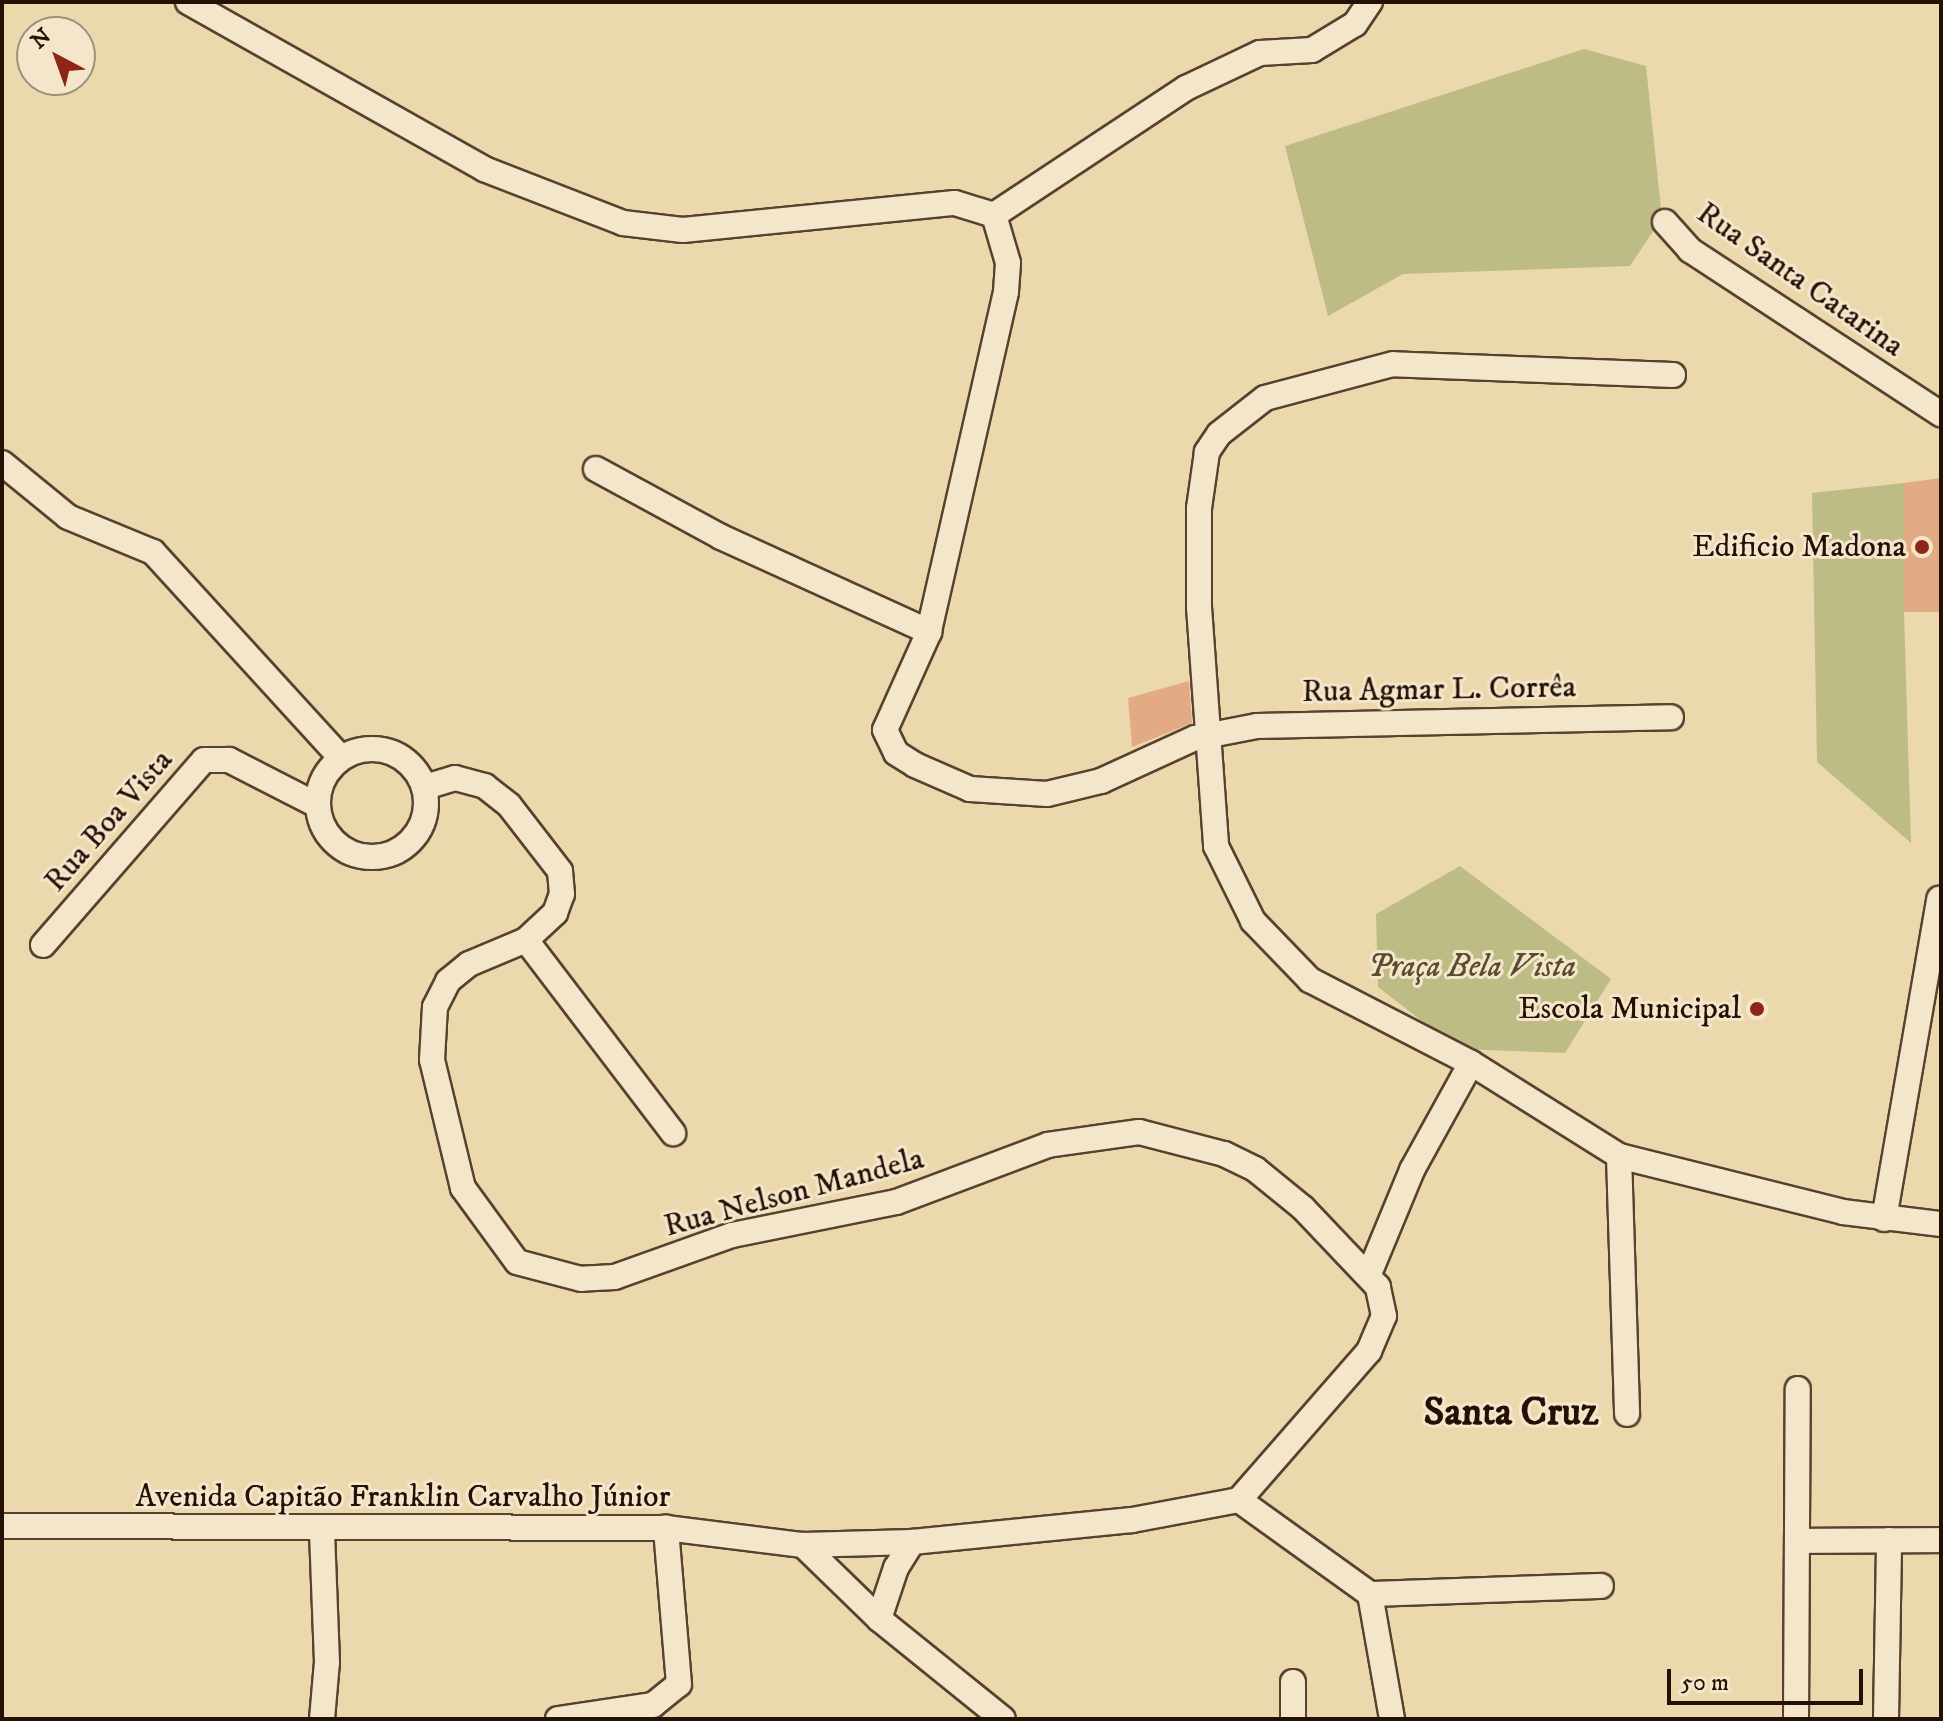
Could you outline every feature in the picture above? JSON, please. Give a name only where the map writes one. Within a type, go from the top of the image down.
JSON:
[{"type":"street","points":[[188,2],[484,169],[623,223],[683,230],[955,203],[994,215]]},
{"type":"street","points":[[994,215],[1186,88],[1260,53],[1312,50],[1355,24],[1370,2]]},
{"type":"street","points":[[596,469],[721,537],[929,632],[1006,292],[1008,263],[994,215]]},
{"type":"street","name":"Rua Santa Catarina","points":[[1665,222],[1690,250],[1941,414]]},
{"type":"street","points":[[1673,375],[1393,364],[1265,398],[1240,414],[1207,452],[1199,508],[1216,846],[1253,921],[1310,980],[1471,1063],[1619,1156],[1884,1219],[1941,1224]]},
{"type":"street","points":[[2,463],[68,517],[153,552],[341,758]]},
{"type":"street","name":"Rua Agmar L. Corrêa","points":[[929,632],[894,699],[887,742],[915,765],[970,789],[1014,795],[1075,791],[1210,735],[1289,725],[1671,717]]},
{"type":"street","points":[[381,749],[408,762],[425,787],[427,810],[419,831],[381,857],[338,845],[323,827],[317,805],[320,787],[341,758],[381,749]]},
{"type":"street","name":"Rua Boa Vista","points":[[43,945],[204,760],[229,760],[317,805]]},
{"type":"street","name":"Rua Nelson Mandela","points":[[425,787],[455,778],[485,786],[509,805],[560,871],[561,904],[526,940],[469,964],[448,981],[435,1007],[432,1060],[463,1188],[498,1243],[536,1271],[581,1279],[615,1277],[732,1235],[896,1202],[1048,1145],[1139,1132],[1178,1138],[1255,1169],[1365,1269]]},
{"type":"street","points":[[1884,1219],[1939,899]]},
{"type":"street","points":[[526,940],[673,1133]]},
{"type":"street","points":[[1471,1063],[1412,1170],[1365,1269],[1384,1316],[1369,1351],[1239,1500],[1370,1594],[1601,1586]]},
{"type":"street","points":[[1619,1156],[1627,1414]]},
{"type":"street","points":[[1796,1719],[1798,1389]]},
{"type":"street","name":"Avenida Capitão Franklin Carvalho Júnior","points":[[2,1526],[666,1528],[803,1545],[912,1542],[1132,1520],[1239,1500]]},
{"type":"street","points":[[558,1719],[653,1705],[679,1684],[666,1528]]},
{"type":"street","points":[[322,1529],[327,1662],[322,1719]]},
{"type":"street","points":[[1886,1719],[1889,1540]]},
{"type":"street","points":[[1797,1541],[1941,1540]]},
{"type":"street","points":[[879,1619],[896,1568],[912,1542]]},
{"type":"street","points":[[803,1545],[879,1619],[1003,1719]]},
{"type":"street","points":[[1370,1594],[1392,1719]]},
{"type":"street","points":[[1293,1682],[1293,1719]]},
{"type":"green space","points":[[1584,49],[1646,66],[1662,218],[1630,266],[1403,274],[1328,316],[1285,146]]},
{"type":"green space","points":[[1904,483],[1904,612],[1911,843],[1817,762],[1812,493]]},
{"type":"green space","name":"Praça Bela Vista","points":[[1460,866],[1611,979],[1565,1053],[1458,1049],[1378,987],[1376,914]]},
{"type":"building","name":"Edificio Madona","points":[[1941,478],[1941,612],[1904,612],[1904,483]]},
{"type":"building","points":[[1189,681],[1192,723],[1132,747],[1128,698]]},
{"type":"place","name":"Edificio Madona","points":[[1922,547]]},
{"type":"place","name":"Escola Municipal","points":[[1757,1009]]},
{"type":"district","name":"Santa Cruz","points":[[1511,1413]]}]
